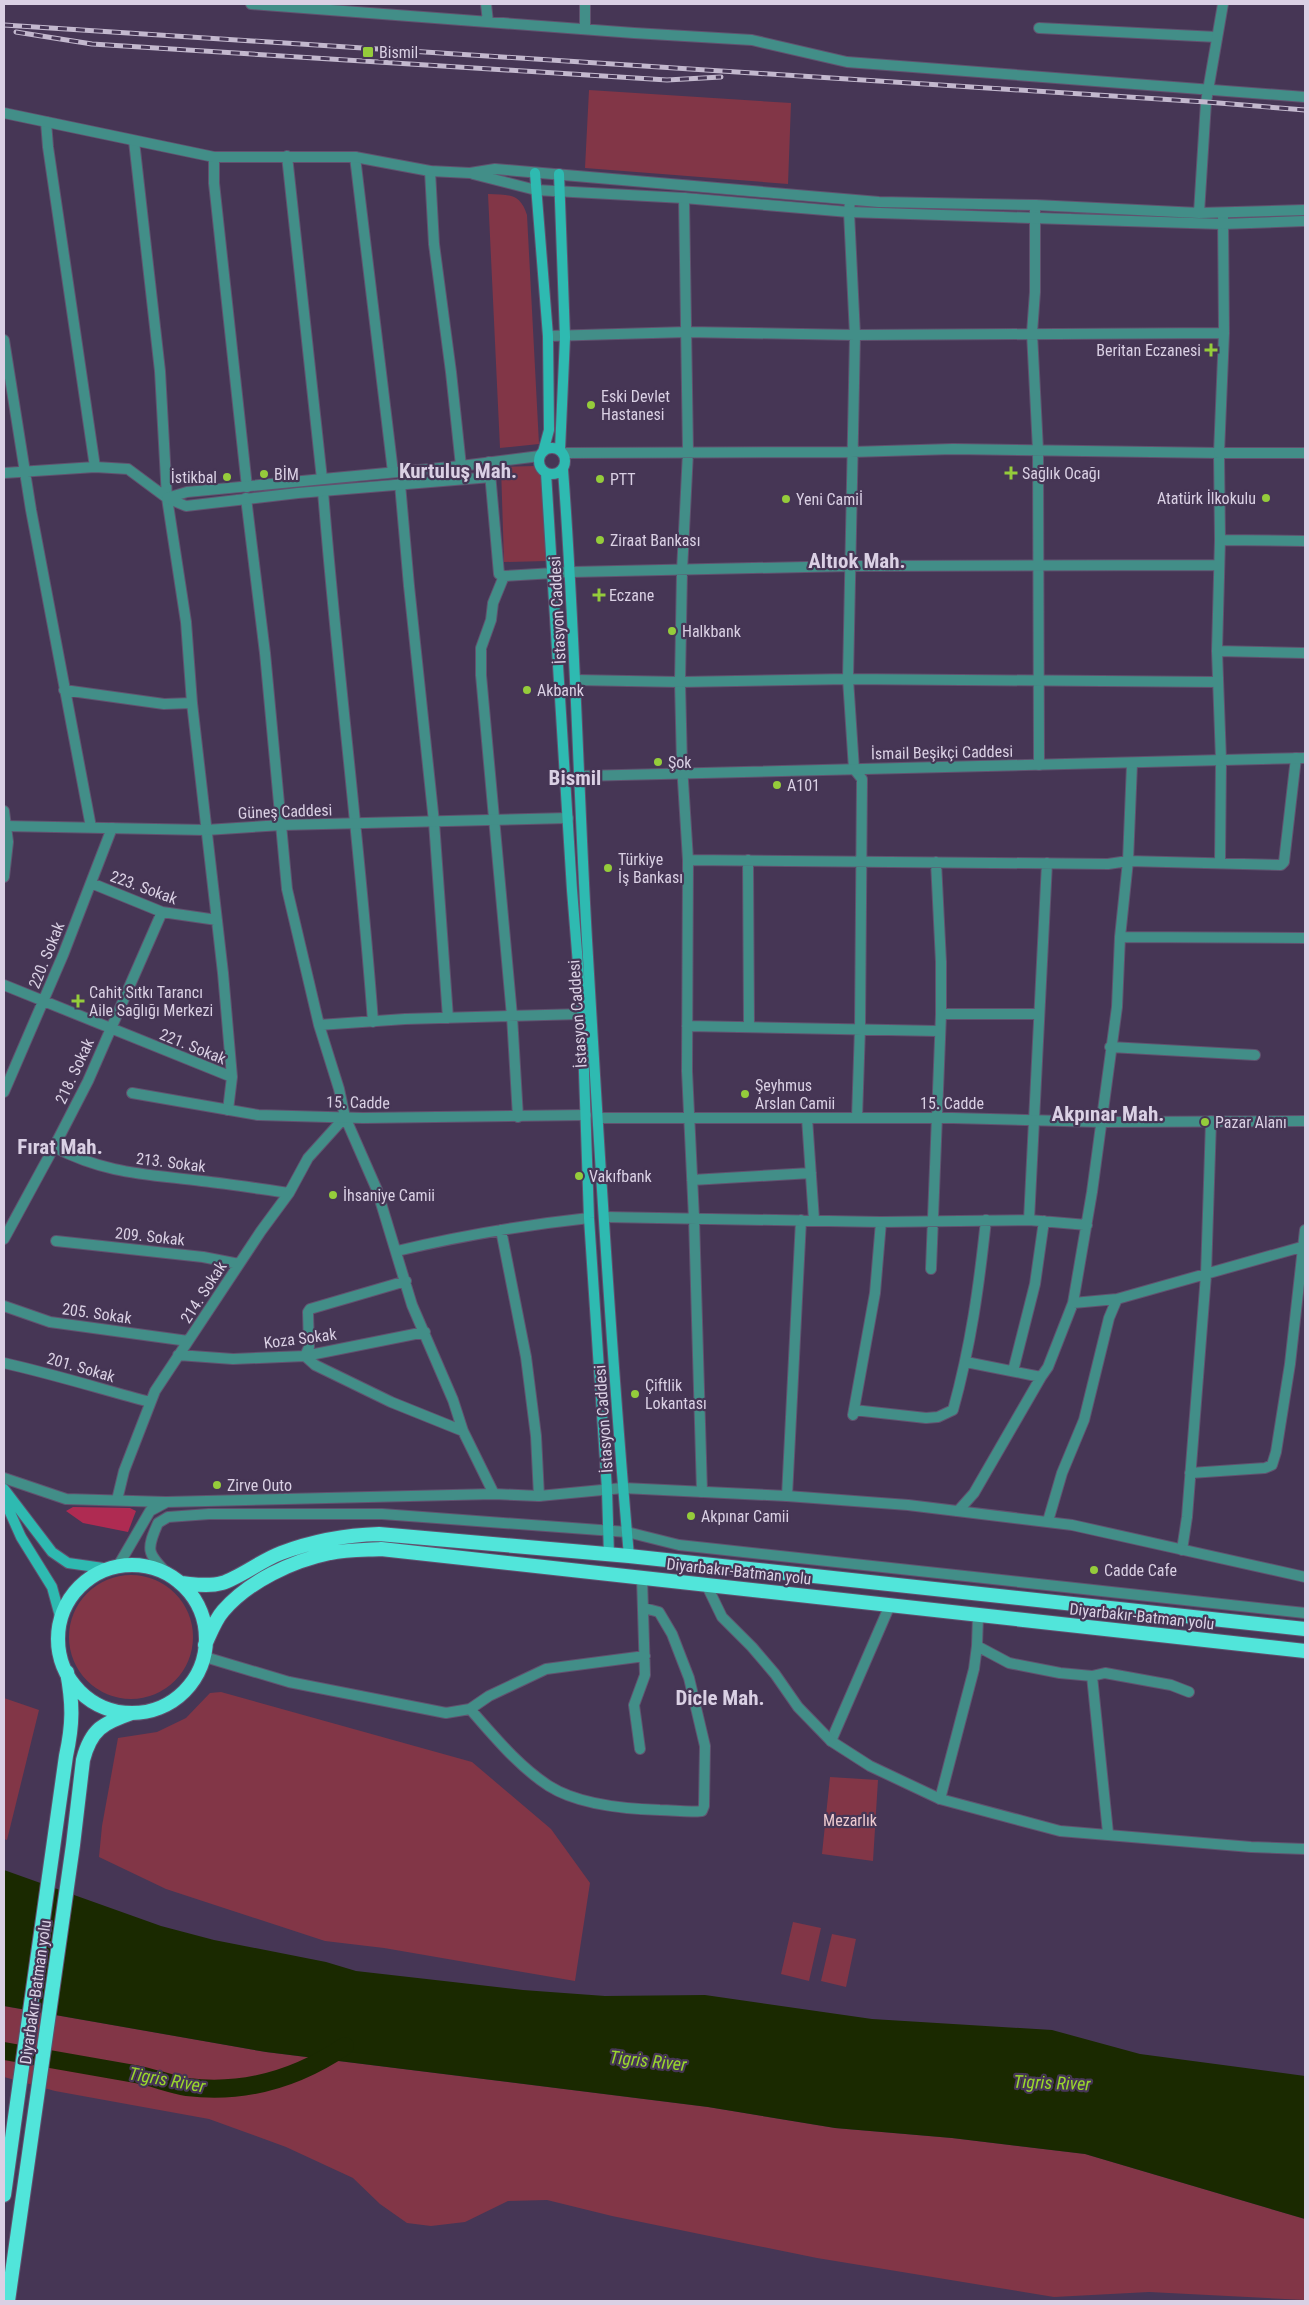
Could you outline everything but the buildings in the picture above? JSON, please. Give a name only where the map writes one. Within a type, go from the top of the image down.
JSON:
[{"type":"highway","name":"Diyarbakır-Batman yolu","points":[[180,1583],[208,1585],[223,1583],[279,1554],[313,1543],[347,1535],[379,1534],[609,1556],[629,1556],[1305,1629]]},
{"type":"highway","name":"Diyarbakır-Batman yolu","points":[[205,1651],[222,1612],[238,1596],[287,1567],[331,1553],[380,1549],[1305,1651]]},
{"type":"highway","points":[[143,1565],[167,1573],[186,1588],[200,1608],[206,1632],[205,1651],[195,1679],[178,1697],[156,1709],[132,1713],[108,1709],[87,1697],[70,1680],[60,1658],[58,1634],[64,1610],[76,1590],[95,1574],[114,1567],[143,1565]]},
{"type":"highway","name":"Diyarbakır-Batman yolu","points":[[4,2195],[66,1756],[72,1728],[73,1711],[67,1672]]},
{"type":"highway","name":"Diyarbakır-Batman yolu","points":[[8,2301],[86,1747],[93,1735],[103,1724],[132,1713]]},
{"type":"main road","points":[[535,173],[548,336],[549,430],[539,464],[546,474],[555,475],[563,470],[566,462],[561,452],[565,337],[559,174]]},
{"type":"main road","points":[[541,454],[551,448],[561,452]]},
{"type":"main road","name":"İstasyon Caddesi","points":[[563,470],[571,572],[587,938],[629,1556]]},
{"type":"main road","name":"İstasyon Caddesi","points":[[546,474],[582,1014],[589,1218],[607,1490],[609,1556]]},
{"type":"main road","points":[[4,1489],[52,1552],[68,1563],[114,1567]]},
{"type":"main road","points":[[4,1499],[21,1537],[52,1587],[61,1620]]},
{"type":"street","points":[[251,4],[752,40],[847,62],[1305,97]]},
{"type":"street","points":[[486,4],[488,22]]},
{"type":"street","points":[[585,4],[585,29]]},
{"type":"street","points":[[1199,213],[1206,102],[1210,89],[1223,4]]},
{"type":"street","points":[[1039,28],[1217,36]]},
{"type":"street","points":[[4,113],[214,157],[355,157],[430,171],[470,174],[536,190],[559,192],[684,198],[849,212],[1222,224],[1305,221]]},
{"type":"street","points":[[46,122],[48,147],[95,467]]},
{"type":"street","points":[[134,141],[160,371],[167,498],[186,622],[192,703],[217,920],[232,1077],[228,1110]]},
{"type":"street","points":[[287,156],[322,479]]},
{"type":"street","points":[[214,157],[214,183],[247,487]]},
{"type":"street","points":[[355,157],[393,472]]},
{"type":"street","points":[[470,174],[495,169],[850,200],[1035,205],[1199,213],[1305,210]]},
{"type":"street","points":[[430,171],[434,244],[461,466]]},
{"type":"street","points":[[684,198],[688,452],[682,571],[680,682],[688,860],[687,1026],[689,1119],[694,1218],[702,1492]]},
{"type":"street","points":[[850,200],[855,335],[851,452],[848,679],[854,769],[862,779],[860,1028],[857,1118]]},
{"type":"street","points":[[1035,205],[1035,292],[1032,333],[1038,450],[1039,765]]},
{"type":"street","points":[[1220,863],[1221,760],[1217,651],[1220,540],[1219,454],[1224,333],[1223,213]]},
{"type":"street","points":[[548,336],[687,332],[855,335],[1224,333]]},
{"type":"street","points":[[4,340],[64,690],[91,827]]},
{"type":"street","points":[[561,452],[851,452],[953,449],[1219,454],[1305,453]]},
{"type":"street","points":[[167,498],[187,492],[461,466],[541,454]]},
{"type":"street","points":[[489,462],[499,574],[504,576],[571,572],[850,566],[1219,565]]},
{"type":"street","points":[[4,473],[25,470],[95,467],[128,468],[167,498],[186,506],[246,498],[491,477]]},
{"type":"street","points":[[400,484],[434,822],[448,1018]]},
{"type":"street","points":[[323,491],[364,890],[373,1022]]},
{"type":"street","points":[[246,498],[264,643],[288,889],[319,1025],[339,1089],[345,1117],[377,1190],[412,1304],[453,1400],[463,1431],[494,1494]]},
{"type":"street","points":[[1220,540],[1305,541]]},
{"type":"street","points":[[504,576],[493,603],[491,620],[481,648],[481,676],[512,1016],[518,1117]]},
{"type":"street","points":[[1217,651],[1305,653]]},
{"type":"street","points":[[576,680],[680,682],[848,679],[1218,682]]},
{"type":"street","points":[[64,690],[164,704],[192,703]]},
{"type":"street","points":[[688,860],[1108,864],[1128,861],[1281,865],[1284,862],[1300,758]]},
{"type":"street","name":"İsmail Beşikçi Caddesi","points":[[580,776],[1132,764],[1300,758]]},
{"type":"street","points":[[958,1511],[974,1492],[1048,1368],[1073,1303],[1087,1226],[1102,1122],[1110,1047],[1117,1007],[1120,937],[1128,861],[1132,764]]},
{"type":"street","points":[[4,811],[8,842],[4,877]]},
{"type":"street","name":"Güneş Caddesi","points":[[5,826],[206,830],[282,825],[568,818]]},
{"type":"street","name":"220. Sokak","points":[[4,1092],[44,1003],[112,828]]},
{"type":"street","points":[[748,860],[749,1027]]},
{"type":"street","points":[[931,1269],[937,1118],[938,1031],[941,1014],[941,962],[936,862]]},
{"type":"street","points":[[1029,1220],[1047,863]]},
{"type":"street","name":"223. Sokak","points":[[91,883],[162,912],[217,920]]},
{"type":"street","name":"218. Sokak","points":[[4,1239],[88,1080],[162,912]]},
{"type":"street","points":[[1120,937],[1305,938]]},
{"type":"street","name":"221. Sokak","points":[[4,986],[232,1077]]},
{"type":"street","points":[[319,1025],[448,1018],[582,1014]]},
{"type":"street","points":[[941,1014],[1038,1014]]},
{"type":"street","points":[[687,1026],[938,1031]]},
{"type":"street","points":[[1110,1047],[1255,1055]]},
{"type":"street","name":"15. Cadde","points":[[132,1093],[258,1115],[345,1117],[586,1116]]},
{"type":"street","name":"214. Sokak","points":[[117,1500],[124,1471],[150,1402],[178,1355],[201,1325],[239,1264],[289,1194],[308,1158],[345,1117]]},
{"type":"street","name":"15. Cadde","points":[[599,1118],[1034,1118],[1102,1122],[1305,1121]]},
{"type":"street","points":[[807,1118],[814,1220]]},
{"type":"street","points":[[1182,1550],[1187,1517],[1206,1275],[1211,1121]]},
{"type":"street","name":"213. Sokak","points":[[54,1147],[103,1168],[149,1176],[202,1181],[289,1194]]},
{"type":"street","points":[[692,1180],[811,1173]]},
{"type":"street","points":[[605,1217],[881,1222],[1029,1220],[1087,1226]]},
{"type":"street","points":[[397,1251],[446,1239],[589,1218]]},
{"type":"street","points":[[787,1496],[801,1220]]},
{"type":"street","points":[[881,1222],[875,1293],[853,1413],[926,1418],[945,1415],[953,1410],[966,1362],[974,1322],[986,1220]]},
{"type":"street","points":[[1013,1371],[1035,1284],[1044,1221]]},
{"type":"street","points":[[501,1230],[526,1357],[536,1436],[539,1496]]},
{"type":"street","points":[[1190,1473],[1272,1466],[1276,1452],[1290,1364],[1305,1230]]},
{"type":"street","name":"209. Sokak","points":[[56,1242],[203,1257],[239,1264]]},
{"type":"street","points":[[1073,1303],[1117,1299],[1304,1246]]},
{"type":"street","points":[[406,1281],[310,1309],[308,1312],[309,1347],[305,1356],[316,1364],[391,1402],[463,1431]]},
{"type":"street","points":[[1048,1521],[1062,1473],[1084,1420],[1109,1318],[1117,1299]]},
{"type":"street","name":"205. Sokak","points":[[4,1306],[50,1322],[188,1341]]},
{"type":"street","name":"Koza Sokak","points":[[178,1355],[233,1359],[305,1356],[425,1332]]},
{"type":"street","points":[[966,1362],[1041,1377]]},
{"type":"street","name":"201. Sokak","points":[[4,1363],[46,1372],[95,1388],[150,1402]]},
{"type":"street","points":[[4,1478],[66,1499],[166,1502],[494,1494],[539,1496],[623,1488],[787,1496],[908,1505],[1048,1521],[1305,1577]]},
{"type":"street","points":[[114,1567],[150,1511],[166,1502]]},
{"type":"street","points":[[167,1573],[151,1557],[150,1546],[158,1523],[168,1517],[181,1515],[372,1514],[627,1532],[689,1546],[1305,1613]]},
{"type":"street","points":[[640,1749],[634,1705],[645,1675],[642,1578]]},
{"type":"street","points":[[707,1586],[722,1617],[752,1647],[798,1707],[831,1741],[870,1766],[940,1799],[1060,1831],[1108,1833],[1305,1849]]},
{"type":"street","points":[[831,1741],[890,1605]]},
{"type":"street","points":[[470,1709],[513,1757],[550,1786],[582,1800],[631,1808],[702,1811],[704,1806],[705,1746],[690,1678],[672,1634],[659,1612],[644,1608]]},
{"type":"street","points":[[940,1799],[974,1669],[978,1616]]},
{"type":"street","points":[[977,1646],[1009,1662],[1060,1673],[1092,1676],[1105,1673],[1171,1685],[1190,1692]]},
{"type":"street","points":[[205,1651],[288,1682],[446,1713],[470,1709],[489,1696],[546,1669],[645,1656]]},
{"type":"street","points":[[1092,1676],[1108,1833]]},
{"type":"green space","points":[[589,90],[791,103],[788,184],[585,168]]},
{"type":"green space","points":[[488,194],[508,195],[517,199],[527,215],[539,444],[500,448]]},
{"type":"green space","points":[[535,466],[542,479],[548,561],[504,562],[501,467]]},
{"type":"green space","points":[[131,1575],[155,1580],[175,1593],[188,1613],[193,1637],[188,1661],[175,1681],[155,1694],[131,1699],[107,1694],[87,1681],[74,1661],[69,1637],[74,1613],[87,1593],[107,1580]]},
{"type":"green space","points":[[221,1692],[472,1762],[551,1829],[590,1883],[575,1981],[384,1948],[325,1941],[166,1889],[99,1857],[102,1826],[118,1738],[157,1732],[186,1718],[210,1693]]},
{"type":"green space","points":[[4,1698],[39,1710],[7,1840],[4,1839]]},
{"type":"green space","name":"Mezarlık","points":[[830,1777],[878,1780],[873,1861],[822,1854]]},
{"type":"green space","points":[[793,1922],[821,1928],[809,1981],[781,1974]]},
{"type":"green space","points":[[832,1934],[856,1939],[846,1987],[821,1981]]},
{"type":"green space","points":[[4,2006],[266,2052],[708,2107],[835,2128],[952,2138],[1085,2154],[1305,2219],[1305,2300],[1149,2292],[1054,2297],[817,2258],[612,2216],[547,2200],[508,2201],[465,2222],[431,2226],[407,2223],[380,2204],[353,2178],[286,2147],[209,2119],[55,2091],[4,2077]]},
{"type":"shaded area","points":[[73,1507],[130,1508],[136,1511],[128,1532],[83,1523],[66,1511]]},
{"type":"water","points":[[4,1870],[161,1926],[214,1940],[326,1962],[356,1971],[523,1990],[605,1996],[705,1995],[872,2019],[1052,2030],[1140,2054],[1305,2076],[1305,2219],[1085,2154],[952,2138],[835,2128],[708,2107],[266,2052],[4,2006]]},
{"type":"waterway","name":"Tigris River","points":[[4,2051],[142,2075],[187,2087],[208,2089],[250,2086],[270,2081],[308,2067],[345,2046]]},
{"type":"railway","points":[[4,25],[1206,102],[1305,110]]},
{"type":"railway","points":[[16,32],[92,44],[667,80],[721,77]]},
{"type":"place","name":"Bismil","points":[[368,52]]},
{"type":"place","name":"Beritan Eczanesi","points":[[1211,350]]},
{"type":"place","name":"Eski Devlet Hastanesi","points":[[591,405]]},
{"type":"place","name":"Sağlık Ocağı","points":[[1011,473]]},
{"type":"place","name":"BİM","points":[[264,474]]},
{"type":"place","name":"İstikbal","points":[[227,477]]},
{"type":"place","name":"PTT","points":[[600,479]]},
{"type":"place","name":"Atatürk İlkokulu","points":[[1266,498]]},
{"type":"place","name":"Yeni Camiİ","points":[[786,499]]},
{"type":"place","name":"Ziraat Bankası","points":[[600,540]]},
{"type":"place","name":"Eczane","points":[[599,595]]},
{"type":"place","name":"Halkbank","points":[[672,631]]},
{"type":"place","name":"Akbank","points":[[527,690]]},
{"type":"place","name":"Şok","points":[[658,762]]},
{"type":"place","name":"A101","points":[[777,785]]},
{"type":"place","name":"Türkiye İş Bankası","points":[[608,868]]},
{"type":"place","name":"Cahit Sıtkı Tarancı Aile Sağlığı Merkezi","points":[[78,1001]]},
{"type":"place","name":"Şeyhmus Arslan Camii","points":[[745,1094]]},
{"type":"place","name":"Pazar Alanı","points":[[1205,1122]]},
{"type":"place","name":"Vakıfbank","points":[[579,1176]]},
{"type":"place","name":"İhsaniye Camii","points":[[333,1195]]},
{"type":"place","name":"Çiftlik Lokantası","points":[[635,1394]]},
{"type":"place","name":"Zirve Outo","points":[[217,1485]]},
{"type":"place","name":"Akpınar Camii","points":[[691,1516]]},
{"type":"place","name":"Cadde Cafe","points":[[1094,1570]]},
{"type":"district","name":"Kurtuluş Mah.","points":[[458,471]]},
{"type":"district","name":"Altıok Mah.","points":[[857,561]]},
{"type":"district","name":"Bismil","points":[[575,778]]},
{"type":"district","name":"Akpınar Mah.","points":[[1108,1114]]},
{"type":"district","name":"Fırat Mah.","points":[[60,1147]]},
{"type":"district","name":"Dicle Mah.","points":[[720,1698]]}]
